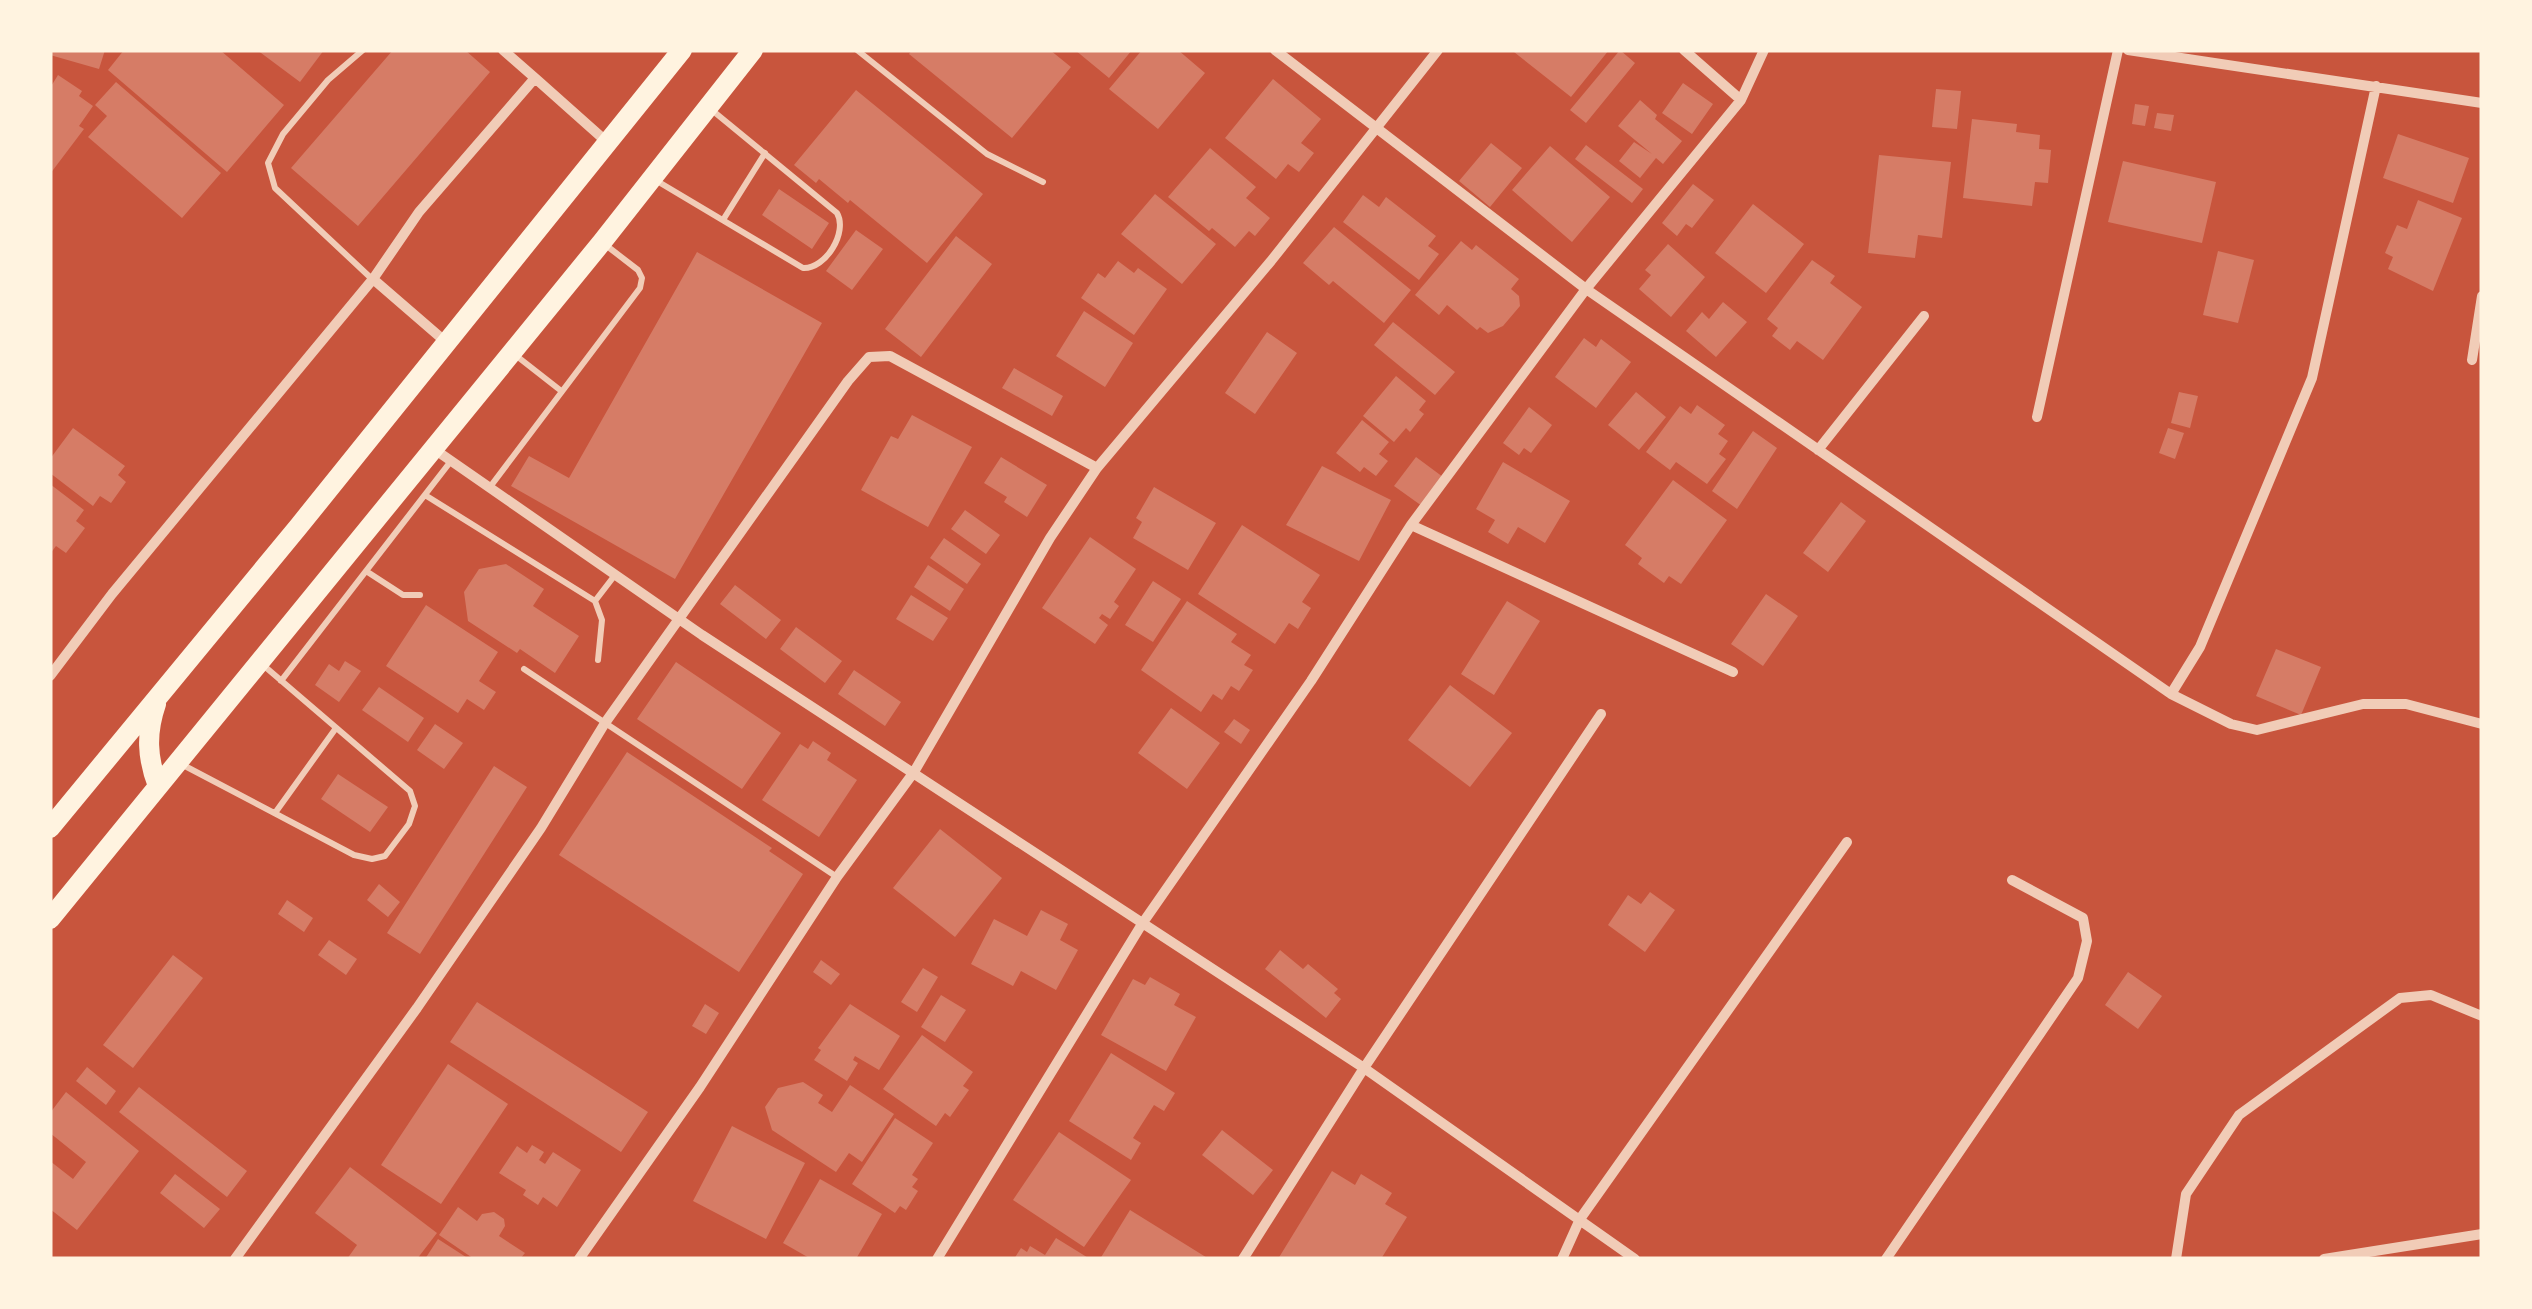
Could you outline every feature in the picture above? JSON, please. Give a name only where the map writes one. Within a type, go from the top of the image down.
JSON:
[{"type":"highway","points":[[50,828],[448,344],[682,50]]},
{"type":"highway","points":[[50,919],[258,662],[442,455],[512,352],[753,50]]},
{"type":"highway","points":[[158,697],[150,721],[148,751],[158,786]]},
{"type":"street","points":[[503,50],[608,143]]},
{"type":"street","points":[[1275,50],[1586,289],[2171,694],[2231,724],[2257,730],[2363,704],[2406,704],[2482,724]]},
{"type":"street","points":[[579,1259],[700,1087],[837,878],[914,772],[1050,538],[1097,468],[1377,130],[1438,50]]},
{"type":"street","points":[[1684,50],[1741,100]]},
{"type":"street","points":[[937,1259],[1142,924],[1412,526],[1586,289],[1741,100],[1764,50]]},
{"type":"street","points":[[2036,417],[2118,50]]},
{"type":"street","points":[[2128,50],[2482,103]]},
{"type":"street","points":[[50,676],[124,580],[373,280],[419,212],[535,78]]},
{"type":"street","points":[[2171,694],[2200,647],[2312,378],[2376,86]]},
{"type":"street","points":[[373,280],[448,344]]},
{"type":"street","points":[[2472,360],[2482,296]]},
{"type":"street","points":[[1818,450],[1924,316]]},
{"type":"street","points":[[234,1259],[451,959],[542,828],[606,723],[848,381],[869,357],[890,356],[1097,468]]},
{"type":"street","points":[[442,455],[615,575],[1364,1068],[1635,1259]]},
{"type":"street","points":[[1412,526],[1733,672]]},
{"type":"street","points":[[1243,1259],[1364,1068],[1601,714]]},
{"type":"street","points":[[1562,1259],[1580,1220],[1847,842]]},
{"type":"street","points":[[1886,1259],[2078,978],[2088,941],[2084,918],[2012,880]]},
{"type":"street","points":[[2176,1259],[2186,1194],[2238,1115],[2400,998],[2431,994],[2482,1016]]},
{"type":"street","points":[[2324,1259],[2482,1234]]},
{"type":"lane","points":[[363,50],[328,80],[282,134],[268,163],[274,188],[373,280]]},
{"type":"lane","points":[[857,50],[987,154],[1043,182]]},
{"type":"lane","points":[[652,178],[803,268],[812,269],[820,263],[841,232],[842,222],[837,213],[708,107]]},
{"type":"lane","points":[[723,220],[765,154]]},
{"type":"lane","points":[[489,488],[640,288],[642,278],[638,270],[602,242]]},
{"type":"lane","points":[[512,352],[560,390]]},
{"type":"lane","points":[[281,682],[426,495],[442,455]]},
{"type":"lane","points":[[426,495],[595,601],[602,620],[598,660]]},
{"type":"lane","points":[[366,571],[403,596],[420,596]]},
{"type":"lane","points":[[595,601],[615,575]]},
{"type":"lane","points":[[178,762],[354,855],[372,859],[385,856],[409,824],[414,806],[410,792],[258,662]]},
{"type":"lane","points":[[524,669],[837,878]]},
{"type":"lane","points":[[275,814],[336,728]]},
{"type":"building","points":[[50,50],[105,50],[99,69],[50,55]]},
{"type":"building","points":[[124,50],[220,50],[284,105],[227,172],[108,70]]},
{"type":"building","points":[[257,50],[324,50],[300,82]]},
{"type":"building","points":[[393,50],[465,50],[490,72],[358,226],[291,168]]},
{"type":"building","points":[[912,50],[1050,50],[1071,67],[1012,138],[909,54]]},
{"type":"building","points":[[1075,50],[1132,50],[1109,78]]},
{"type":"building","points":[[1142,50],[1178,50],[1205,73],[1158,129],[1109,89]]},
{"type":"building","points":[[1515,50],[1609,50],[1571,97]]},
{"type":"building","points":[[1620,50],[1635,63],[1586,123],[1570,110]]},
{"type":"building","points":[[58,75],[82,91],[79,96],[93,106],[79,126],[84,129],[50,174],[50,88]]},
{"type":"building","points":[[1273,79],[1321,119],[1301,143],[1314,153],[1299,172],[1288,164],[1276,179],[1225,138]]},
{"type":"building","points":[[116,82],[221,173],[182,218],[88,137],[107,116],[95,105]]},
{"type":"building","points":[[1683,83],[1713,104],[1692,134],[1662,113]]},
{"type":"building","points":[[1936,89],[1961,91],[1957,129],[1932,127]]},
{"type":"building","points":[[856,90],[983,194],[927,263],[850,200],[848,203],[819,179],[816,183],[794,165]]},
{"type":"building","points":[[1640,100],[1657,115],[1655,119],[1682,141],[1663,164],[1656,158],[1640,178],[1619,161],[1634,142],[1652,154],[1618,126]]},
{"type":"building","points":[[2135,104],[2149,106],[2145,126],[2132,124]]},
{"type":"building","points":[[2157,113],[2174,115],[2171,131],[2154,128]]},
{"type":"building","points":[[1972,119],[2017,124],[2016,132],[2040,135],[2039,149],[2051,150],[2048,183],[2035,182],[2032,206],[1963,198]]},
{"type":"building","points":[[2398,134],[2469,158],[2453,203],[2383,178]]},
{"type":"building","points":[[1491,143],[1522,168],[1490,207],[1459,181]]},
{"type":"building","points":[[1586,145],[1643,189],[1632,203],[1575,159]]},
{"type":"building","points":[[1550,146],[1610,197],[1572,242],[1512,190]]},
{"type":"building","points":[[1210,148],[1256,187],[1246,198],[1270,218],[1255,236],[1249,231],[1235,247],[1168,197]]},
{"type":"building","points":[[1879,155],[1951,162],[1942,238],[1918,235],[1915,258],[1868,253]]},
{"type":"building","points":[[2123,161],[2216,182],[2202,243],[2108,222]]},
{"type":"building","points":[[1693,184],[1714,200],[1692,228],[1686,224],[1677,236],[1662,223]]},
{"type":"building","points":[[779,189],[829,223],[812,249],[762,215]]},
{"type":"building","points":[[1155,194],[1216,244],[1182,284],[1121,234]]},
{"type":"building","points":[[1363,195],[1379,207],[1386,197],[1436,236],[1428,246],[1439,254],[1419,280],[1343,222]]},
{"type":"building","points":[[2418,200],[2462,218],[2433,291],[2388,269],[2393,257],[2385,253],[2397,225],[2407,229]]},
{"type":"building","points":[[1753,204],[1804,244],[1766,293],[1715,253]]},
{"type":"building","points":[[1334,227],[1411,290],[1384,323],[1333,281],[1329,285],[1303,263]]},
{"type":"building","points":[[856,230],[883,249],[852,290],[826,271]]},
{"type":"building","points":[[956,236],[992,264],[921,357],[885,329]]},
{"type":"building","points":[[1461,241],[1472,250],[1476,245],[1519,279],[1511,289],[1519,296],[1520,306],[1503,326],[1488,333],[1480,327],[1477,330],[1447,305],[1439,315],[1415,295]]},
{"type":"building","points":[[1668,244],[1705,277],[1671,317],[1639,289],[1651,275],[1645,270]]},
{"type":"building","points":[[2218,251],[2254,260],[2238,323],[2203,315]]},
{"type":"building","points":[[697,252],[822,323],[675,579],[511,486],[529,456],[569,478]]},
{"type":"building","points":[[1812,260],[1835,276],[1830,283],[1862,307],[1823,360],[1797,341],[1790,350],[1772,336],[1778,328],[1767,319]]},
{"type":"building","points":[[1118,261],[1134,273],[1138,268],[1167,289],[1134,335],[1081,298],[1098,273],[1105,278]]},
{"type":"building","points":[[1723,302],[1747,322],[1716,357],[1686,331],[1702,312],[1709,319]]},
{"type":"building","points":[[1084,311],[1133,343],[1105,387],[1056,356]]},
{"type":"building","points":[[1393,322],[1455,372],[1435,395],[1374,345]]},
{"type":"building","points":[[1267,332],[1297,353],[1255,414],[1225,393]]},
{"type":"building","points":[[1584,338],[1596,347],[1601,339],[1631,362],[1596,408],[1555,377]]},
{"type":"building","points":[[1014,368],[1063,396],[1052,416],[1002,388]]},
{"type":"building","points":[[1396,376],[1426,401],[1419,410],[1424,414],[1410,432],[1406,428],[1394,442],[1363,416]]},
{"type":"building","points":[[1636,392],[1666,417],[1639,450],[1608,425]]},
{"type":"building","points":[[2179,392],[2198,396],[2190,428],[2171,423]]},
{"type":"building","points":[[1697,405],[1725,425],[1718,434],[1728,441],[1719,454],[1726,459],[1707,484],[1676,462],[1670,470],[1646,452],[1680,406],[1691,414]]},
{"type":"building","points":[[1529,407],[1552,425],[1531,453],[1524,448],[1519,455],[1503,443]]},
{"type":"building","points":[[912,415],[972,447],[928,527],[861,490],[891,436],[898,439]]},
{"type":"building","points":[[1362,420],[1389,442],[1379,454],[1388,461],[1376,476],[1364,467],[1360,472],[1336,453]]},
{"type":"building","points":[[73,428],[125,466],[118,475],[126,482],[111,503],[100,496],[93,506],[50,473],[50,459]]},
{"type":"building","points":[[2168,428],[2184,433],[2175,459],[2159,453]]},
{"type":"building","points":[[1753,431],[1777,448],[1737,509],[1712,491]]},
{"type":"building","points":[[1001,457],[1047,485],[1027,517],[1004,502],[1007,497],[984,483]]},
{"type":"building","points":[[1416,457],[1443,477],[1422,506],[1394,486]]},
{"type":"building","points":[[1503,462],[1570,501],[1545,543],[1518,527],[1508,544],[1488,532],[1495,520],[1476,509]]},
{"type":"building","points":[[1322,466],[1391,500],[1359,561],[1286,525]]},
{"type":"building","points":[[1673,480],[1727,520],[1681,584],[1669,576],[1664,583],[1638,564],[1642,558],[1625,545]]},
{"type":"building","points":[[50,484],[84,510],[76,521],[85,528],[66,553],[56,546],[50,554]]},
{"type":"building","points":[[1154,487],[1216,523],[1188,570],[1133,538],[1142,522],[1136,518]]},
{"type":"building","points":[[1841,502],[1866,521],[1828,572],[1803,553]]},
{"type":"building","points":[[965,510],[1000,535],[986,554],[951,529]]},
{"type":"building","points":[[1242,525],[1320,575],[1302,602],[1311,608],[1298,629],[1289,623],[1275,644],[1198,594]]},
{"type":"building","points":[[1090,537],[1136,569],[1114,602],[1119,606],[1110,619],[1102,614],[1099,618],[1108,625],[1095,644],[1042,608]]},
{"type":"building","points":[[944,538],[981,564],[967,584],[930,558]]},
{"type":"building","points":[[506,564],[544,589],[533,606],[579,636],[555,673],[468,621],[464,592],[479,569]]},
{"type":"building","points":[[928,565],[964,589],[950,611],[914,587]]},
{"type":"building","points":[[1153,581],[1181,599],[1153,642],[1125,625]]},
{"type":"building","points":[[735,585],[781,620],[766,639],[720,604]]},
{"type":"building","points":[[1766,594],[1798,616],[1763,666],[1731,644]]},
{"type":"building","points":[[911,595],[948,618],[933,641],[896,619]]},
{"type":"building","points":[[1187,601],[1237,634],[1231,642],[1251,655],[1244,665],[1253,670],[1239,691],[1231,686],[1222,700],[1213,694],[1201,712],[1141,670]]},
{"type":"building","points":[[1507,601],[1540,621],[1494,695],[1461,674]]},
{"type":"building","points":[[426,605],[498,652],[479,681],[496,692],[484,710],[467,699],[458,713],[386,666]]},
{"type":"building","points":[[796,627],[842,661],[825,683],[780,649]]},
{"type":"building","points":[[2276,649],[2321,667],[2301,715],[2256,696]]},
{"type":"building","points":[[345,661],[361,671],[339,702],[315,685],[329,664],[339,671]]},
{"type":"building","points":[[676,662],[781,733],[742,789],[637,719]]},
{"type":"building","points":[[854,670],[901,702],[885,726],[838,694]]},
{"type":"building","points":[[1450,685],[1512,733],[1470,787],[1408,740]]},
{"type":"building","points":[[379,687],[424,718],[408,742],[362,710]]},
{"type":"building","points":[[1171,708],[1220,743],[1187,789],[1138,753]]},
{"type":"building","points":[[1234,719],[1250,730],[1241,744],[1224,732]]},
{"type":"building","points":[[435,724],[463,743],[444,769],[417,750]]},
{"type":"building","points":[[813,741],[831,753],[827,760],[857,780],[819,837],[762,800],[800,744],[808,749]]},
{"type":"building","points":[[627,752],[772,848],[769,851],[803,874],[739,972],[559,855]]},
{"type":"building","points":[[494,766],[527,787],[420,954],[387,933]]},
{"type":"building","points":[[338,774],[388,807],[370,832],[321,799]]},
{"type":"building","points":[[940,829],[1002,878],[955,937],[893,888]]},
{"type":"building","points":[[379,884],[400,902],[388,917],[367,900]]},
{"type":"building","points":[[1650,892],[1675,910],[1645,952],[1608,925],[1628,895],[1641,904]]},
{"type":"building","points":[[287,900],[313,918],[304,932],[278,914]]},
{"type":"building","points":[[1041,910],[1068,924],[1060,940],[1078,950],[1056,990],[1021,971],[1013,986],[971,964],[994,919],[1027,936]]},
{"type":"building","points":[[329,940],[357,959],[346,975],[318,955]]},
{"type":"building","points":[[1280,950],[1303,969],[1308,964],[1338,989],[1334,993],[1341,999],[1326,1018],[1265,969]]},
{"type":"building","points":[[173,955],[203,978],[133,1068],[103,1045]]},
{"type":"building","points":[[821,960],[840,974],[831,985],[813,972]]},
{"type":"building","points":[[923,968],[938,977],[917,1012],[901,1002]]},
{"type":"building","points":[[2128,972],[2162,996],[2138,1029],[2105,1005]]},
{"type":"building","points":[[1150,977],[1180,994],[1174,1005],[1196,1017],[1166,1071],[1101,1035],[1133,979],[1145,985]]},
{"type":"building","points":[[941,995],[966,1010],[945,1042],[921,1027]]},
{"type":"building","points":[[477,1002],[648,1112],[621,1152],[450,1042]]},
{"type":"building","points":[[705,1004],[719,1013],[706,1034],[692,1026]]},
{"type":"building","points":[[850,1004],[900,1036],[879,1070],[855,1056],[853,1060],[858,1063],[847,1081],[814,1060],[821,1050],[818,1048]]},
{"type":"building","points":[[922,1035],[973,1072],[963,1086],[969,1090],[950,1117],[945,1113],[936,1126],[883,1089]]},
{"type":"building","points":[[1111,1053],[1175,1093],[1164,1111],[1154,1105],[1133,1138],[1141,1143],[1131,1160],[1069,1121]]},
{"type":"building","points":[[448,1064],[508,1104],[441,1204],[381,1165]]},
{"type":"building","points":[[87,1067],[116,1091],[106,1105],[76,1081]]},
{"type":"building","points":[[803,1082],[823,1095],[818,1103],[832,1112],[850,1085],[894,1114],[862,1162],[849,1153],[836,1172],[772,1130],[765,1107],[778,1088]]},
{"type":"building","points":[[139,1087],[247,1171],[227,1197],[119,1112]]},
{"type":"building","points":[[66,1092],[139,1151],[77,1230],[50,1209],[50,1161],[73,1179],[86,1162],[50,1133],[50,1113]]},
{"type":"building","points":[[895,1118],[933,1143],[912,1175],[918,1179],[912,1187],[918,1191],[906,1210],[900,1206],[895,1213],[852,1184]]},
{"type":"building","points":[[732,1126],[805,1163],[766,1239],[693,1201]]},
{"type":"building","points":[[1222,1130],[1273,1170],[1253,1195],[1202,1155]]},
{"type":"building","points":[[1059,1132],[1131,1180],[1084,1247],[1013,1200]]},
{"type":"building","points":[[532,1145],[544,1152],[539,1160],[545,1164],[553,1152],[581,1170],[557,1207],[543,1197],[538,1205],[523,1195],[526,1190],[499,1173],[517,1146],[527,1153]]},
{"type":"building","points":[[350,1167],[437,1233],[417,1259],[347,1259],[357,1245],[315,1213]]},
{"type":"building","points":[[1332,1171],[1355,1185],[1361,1174],[1392,1193],[1385,1204],[1407,1217],[1381,1259],[1278,1259]]},
{"type":"building","points":[[175,1174],[220,1209],[204,1228],[160,1193]]},
{"type":"building","points":[[820,1179],[882,1214],[856,1259],[811,1259],[783,1243]]},
{"type":"building","points":[[458,1207],[477,1221],[482,1214],[494,1212],[504,1219],[499,1236],[525,1253],[520,1259],[474,1259],[439,1235]]},
{"type":"building","points":[[1130,1210],[1209,1259],[1100,1259]]},
{"type":"building","points":[[1056,1238],[1090,1259],[1014,1259],[1021,1248],[1027,1252],[1030,1246],[1045,1255]]},
{"type":"building","points":[[438,1239],[469,1259],[425,1259]]}]
